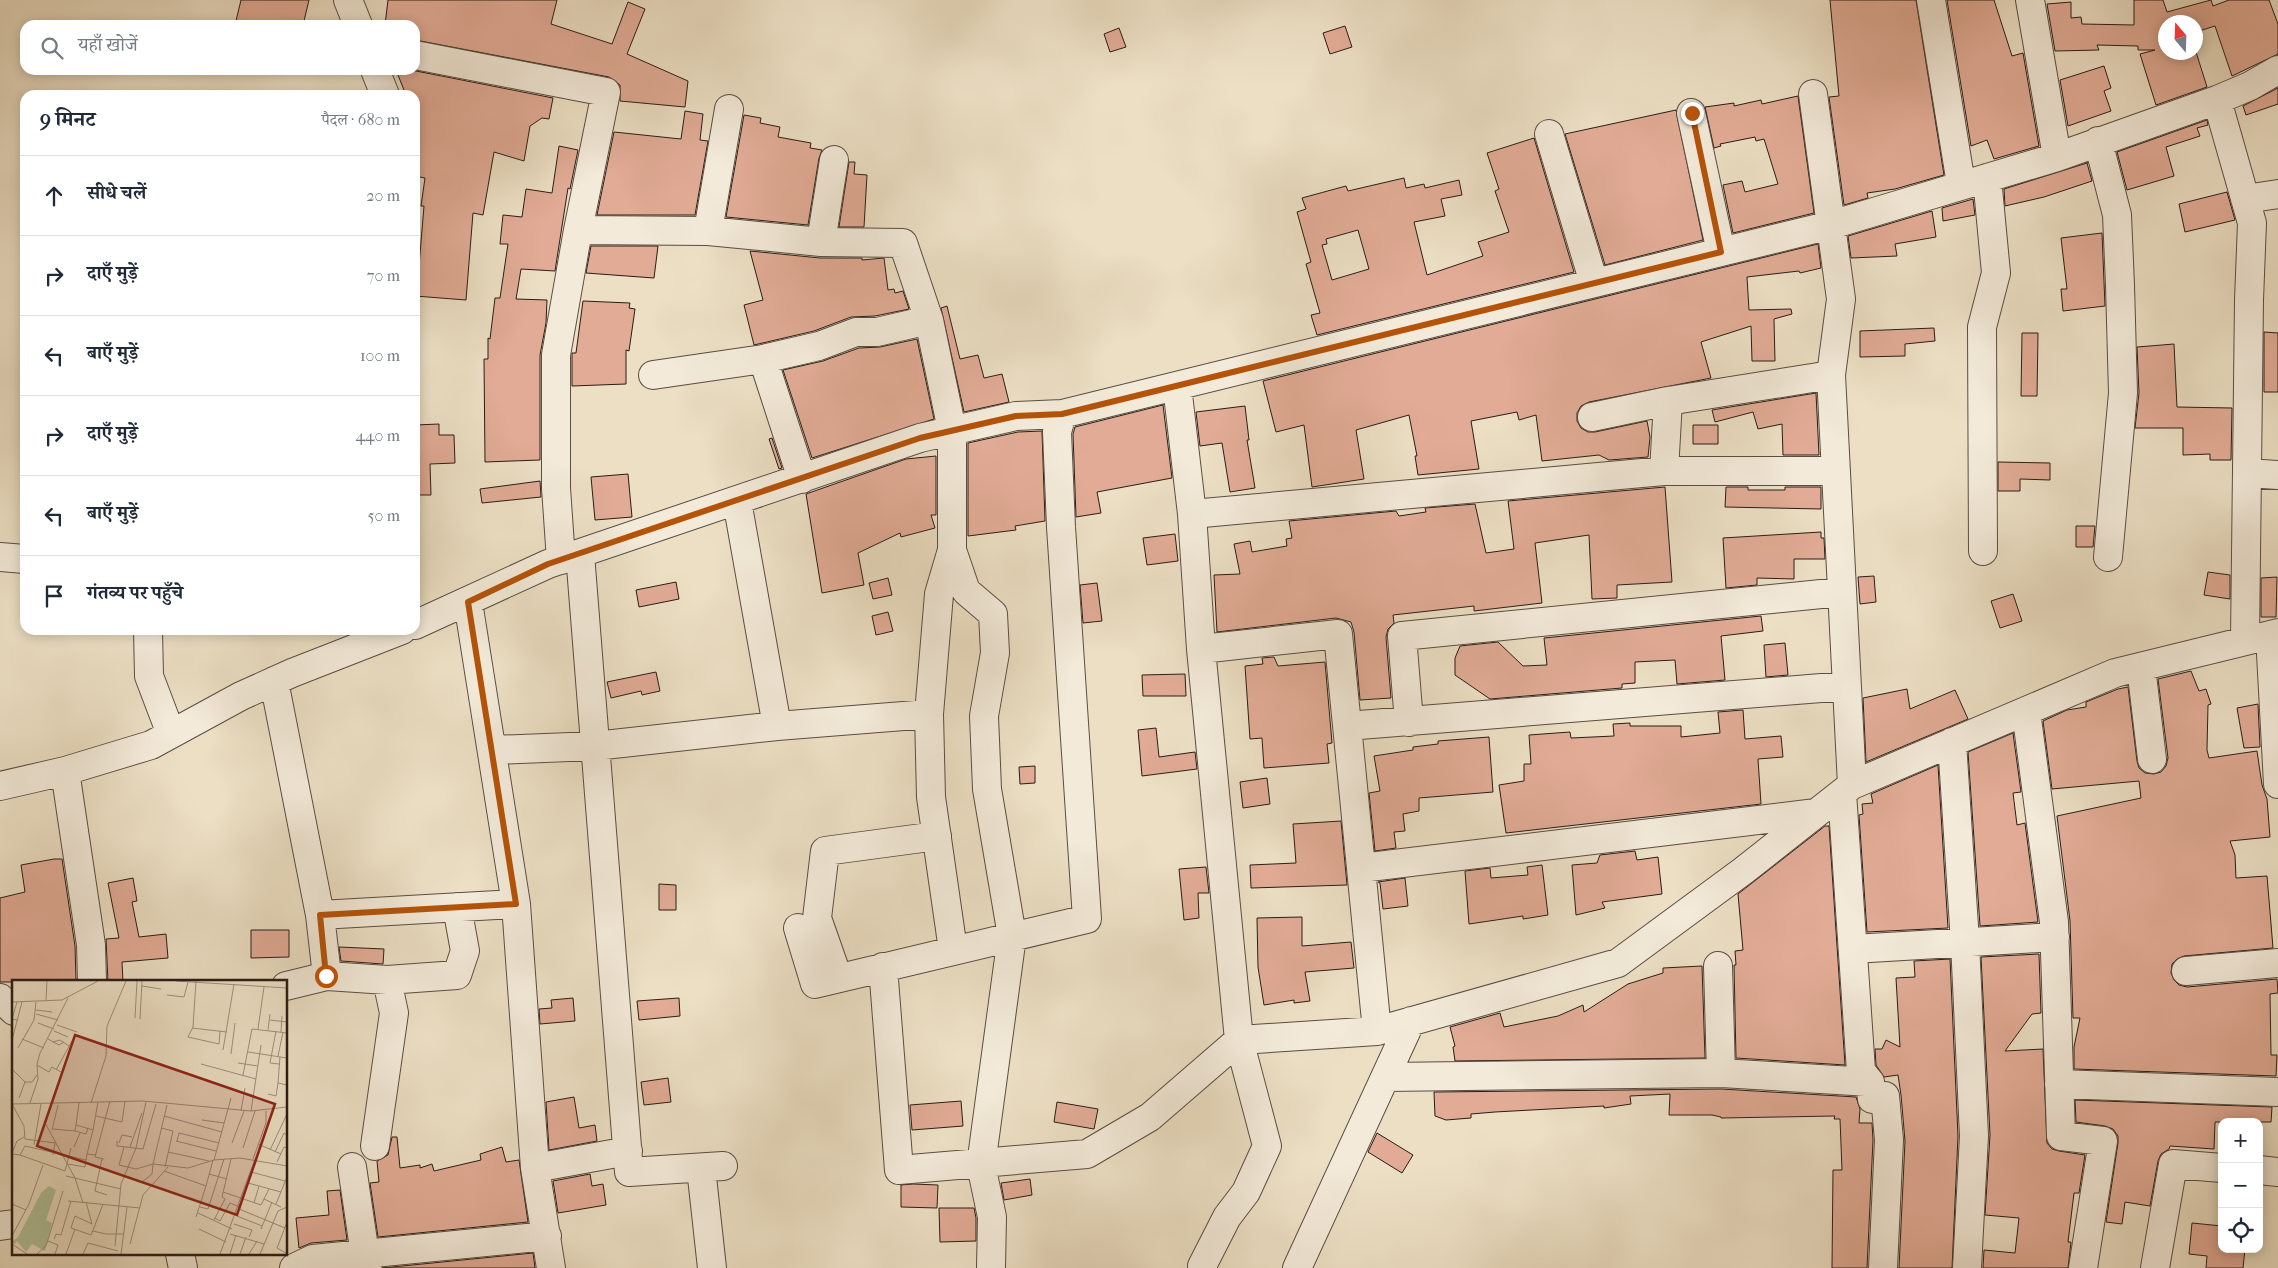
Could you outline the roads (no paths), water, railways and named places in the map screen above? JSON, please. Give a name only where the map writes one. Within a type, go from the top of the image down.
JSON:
[{"type":"street","points":[[348,0],[356,20]]},
{"type":"street","points":[[1931,0],[1996,273],[1982,327],[1983,551]]},
{"type":"street","points":[[2030,0],[2057,157]]},
{"type":"street","points":[[420,56],[606,92],[578,230],[556,355],[556,488],[570,557],[595,746],[629,1172],[712,1167],[712,1268]]},
{"type":"street","points":[[420,622],[570,557],[920,438],[1016,416],[1062,414],[1831,225],[2057,157],[2216,100],[2250,86],[2278,70]]},
{"type":"street","points":[[377,75],[383,90]]},
{"type":"street","points":[[1813,94],[1841,299],[1831,375],[1846,686],[1847,789],[1853,949],[1861,1072],[1870,1082],[1872,1099],[1884,1096],[1889,1140],[1883,1268]]},
{"type":"street","points":[[2216,100],[2252,223],[2247,473],[2278,784]]},
{"type":"street","points":[[708,231],[729,109]]},
{"type":"street","points":[[1692,113],[1721,252]]},
{"type":"street","points":[[1549,134],[1594,283]]},
{"type":"street","points":[[2098,141],[2117,215],[2123,393],[2108,557]]},
{"type":"street","points":[[822,242],[834,160]]},
{"type":"street","points":[[2245,198],[2278,194]]},
{"type":"street","points":[[578,230],[708,231],[822,242],[903,243],[929,320],[952,430],[952,550],[939,594],[929,714],[931,797],[953,950]]},
{"type":"street","points":[[653,375],[763,359],[819,346],[856,332],[877,332],[929,320]]},
{"type":"street","points":[[763,359],[802,479]]},
{"type":"street","points":[[1592,417],[1668,401],[1831,375]]},
{"type":"street","points":[[1177,386],[1192,514],[1200,649],[1239,1040],[1267,1146],[1246,1192],[1227,1217],[1202,1266]]},
{"type":"street","points":[[1664,471],[1668,401]]},
{"type":"street","points":[[798,928],[815,984],[1012,936],[1087,920],[1061,527],[1057,432],[1062,414]]},
{"type":"street","points":[[1192,514],[1664,471],[1836,471]]},
{"type":"street","points":[[2247,473],[2278,475]]},
{"type":"street","points":[[737,501],[777,726]]},
{"type":"street","points":[[952,550],[966,591],[993,614],[995,654],[984,716],[987,789],[1012,936],[981,1165],[992,1217],[992,1268]]},
{"type":"street","points":[[0,557],[20,559]]},
{"type":"street","points":[[1410,722],[1402,636],[1841,592]]},
{"type":"street","points":[[468,602],[516,904],[536,1168],[548,1236],[551,1268]]},
{"type":"street","points":[[1200,649],[1338,634],[1377,1031]]},
{"type":"street","points":[[148,635],[149,676],[171,734]]},
{"type":"street","points":[[0,786],[65,771],[151,745],[241,696],[389,635]]},
{"type":"street","points":[[883,967],[899,1170],[981,1165],[1087,1154],[1150,1117],[1239,1040],[1377,1031],[1618,963],[1743,871],[1847,789],[2115,673],[2264,636]]},
{"type":"street","points":[[2141,667],[2152,759]]},
{"type":"street","points":[[274,681],[320,915],[326,976]]},
{"type":"street","points":[[1347,726],[1846,686]]},
{"type":"street","points":[[2026,711],[2055,937],[2061,1136],[2103,1141],[2083,1268]]},
{"type":"street","points":[[493,750],[595,746],[777,726],[929,714]]},
{"type":"street","points":[[1952,742],[1965,942],[1974,1136],[1967,1268]]},
{"type":"street","points":[[65,771],[91,945],[92,980]]},
{"type":"street","points":[[1361,868],[1816,813]]},
{"type":"street","points":[[838,978],[817,918],[825,851],[936,836]]},
{"type":"street","points":[[320,915],[516,904]]},
{"type":"street","points":[[288,986],[326,976],[387,980],[457,975],[465,951],[457,907]]},
{"type":"street","points":[[1853,949],[2055,937]]},
{"type":"street","points":[[2186,972],[2278,963]]},
{"type":"street","points":[[1718,966],[1721,1073]]},
{"type":"street","points":[[375,1146],[394,1013],[387,980]]},
{"type":"street","points":[[0,998],[12,1009]]},
{"type":"street","points":[[1297,1268],[1411,1021]]},
{"type":"street","points":[[1386,1077],[1721,1073],[1870,1082]]},
{"type":"street","points":[[2059,1084],[2278,1092]]},
{"type":"street","points":[[536,1168],[628,1151]]},
{"type":"street","points":[[2155,1268],[2173,1164],[2218,1168]]},
{"type":"street","points":[[352,1167],[366,1261]]},
{"type":"street","points":[[2263,1170],[2278,1172]]},
{"type":"street","points":[[295,1264],[313,1259],[366,1261],[548,1236]]}]
